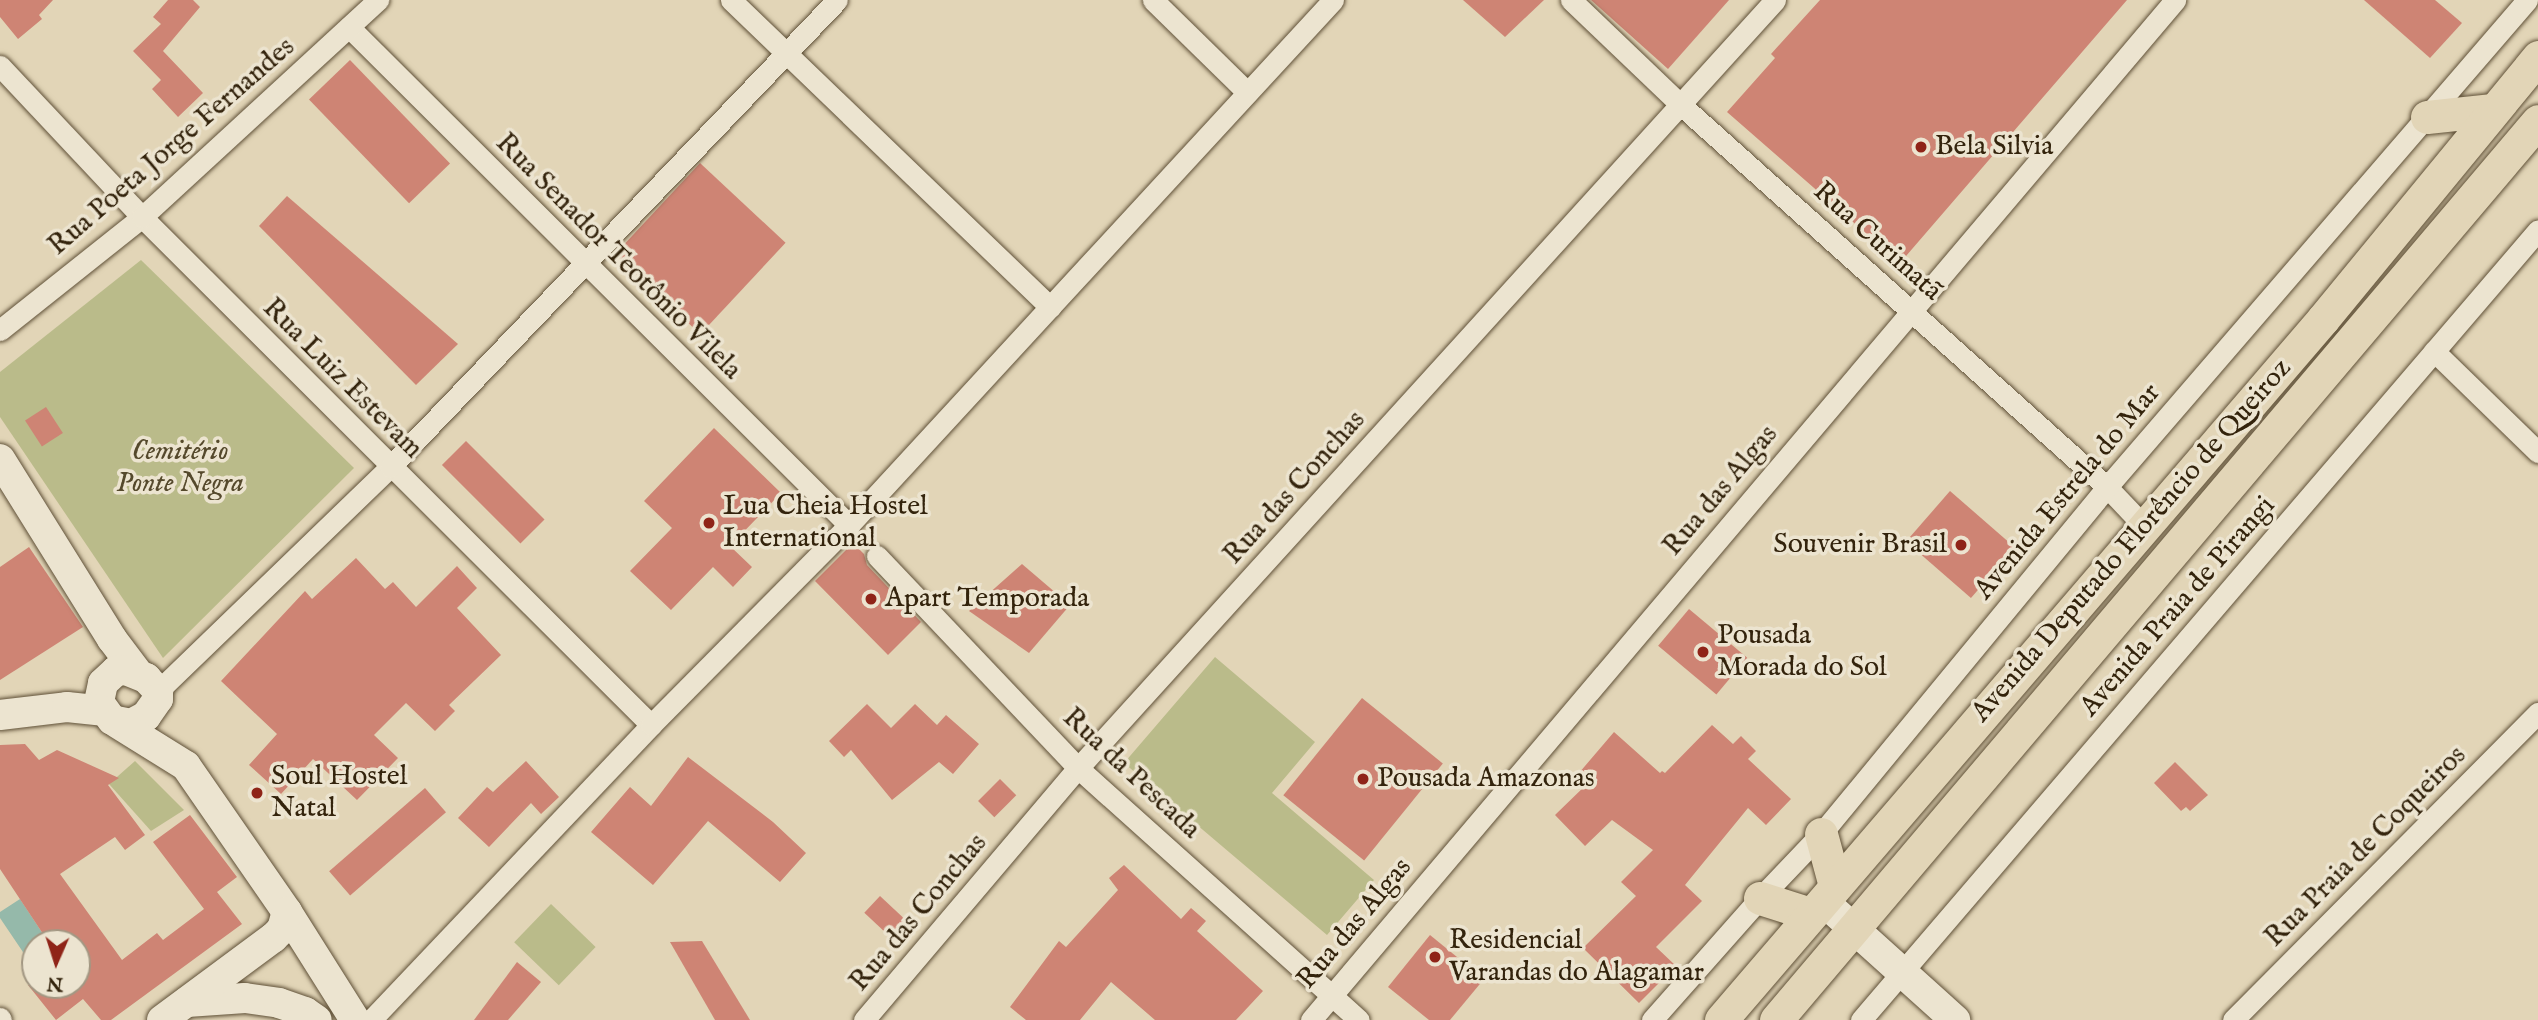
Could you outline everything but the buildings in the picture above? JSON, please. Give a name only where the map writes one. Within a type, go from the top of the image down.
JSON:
[{"type":"main road","name":"Avenida Deputado Florêncio de Queiroz","points":[[1721,1020],[2323,319],[2538,57]]},
{"type":"main road","points":[[2427,117],[2493,110]]},
{"type":"main road","name":"Avenida Deputado Florêncio de Queiroz","points":[[1776,1020],[2538,121]]},
{"type":"main road","points":[[0,459],[112,639],[186,766],[287,912],[355,1020]]},
{"type":"main road","points":[[0,715],[67,707],[138,721],[140,686]]},
{"type":"main road","points":[[140,686],[99,692],[110,717],[186,766]]},
{"type":"main road","points":[[1821,834],[1823,900]]},
{"type":"main road","points":[[1760,898],[1823,900],[1955,1020]]},
{"type":"main road","points":[[162,1020],[273,938],[282,929],[287,912]]},
{"type":"main road","points":[[187,1002],[245,998],[279,1003],[305,1012],[317,1020]]},
{"type":"street","name":"Rua Poeta Jorge Fernandes","points":[[0,331],[142,217],[378,0]]},
{"type":"street","points":[[731,0],[785,55],[1050,307]]},
{"type":"street","points":[[140,686],[390,467],[837,0]]},
{"type":"street","points":[[1153,0],[1247,92]]},
{"type":"street","points":[[371,1020],[651,725],[849,525],[1333,0]]},
{"type":"street","name":"Rua Curimatã","points":[[1571,0],[1681,106],[2107,487],[2144,526]]},
{"type":"street","name":"Rua das Conchas","points":[[864,1020],[1078,768],[1775,0]]},
{"type":"street","name":"Rua das Algas","points":[[1311,1020],[2175,0]]},
{"type":"street","name":"Avenida Estrela do Mar","points":[[1652,1020],[1760,898],[1821,834],[2107,487],[2527,0]]},
{"type":"street","name":"Rua Senador Teotônio Vilela","points":[[349,27],[849,525]]},
{"type":"street","name":"Rua Luiz Estevam","points":[[0,66],[142,217],[651,725]]},
{"type":"street","name":"Avenida Praia de Pirangi","points":[[1861,1020],[2538,230]]},
{"type":"street","points":[[2434,351],[2538,452]]},
{"type":"street","name":"Rua da Pescada","points":[[877,556],[1078,768],[1359,1020]]},
{"type":"street","name":"Rua Praia de Coqueiros","points":[[2233,1020],[2538,713]]},
{"type":"green space","name":"Cemitério Ponte Negra","points":[[141,260],[354,468],[163,658],[0,417],[0,372]]},
{"type":"green space","points":[[1215,657],[1315,742],[1272,793],[1374,880],[1327,935],[1124,763]]},
{"type":"green space","points":[[135,761],[184,810],[151,831],[109,784]]},
{"type":"green space","points":[[551,904],[596,947],[559,985],[514,942]]},
{"type":"shaded area","points":[[20,899],[40,929],[21,929],[21,949],[0,918],[0,912]]},
{"type":"place","name":"Bela Silvia","points":[[1921,147]]},
{"type":"place","name":"Lua Cheia Hostel International","points":[[709,523]]},
{"type":"place","name":"Souvenir Brasil","points":[[1961,545]]},
{"type":"place","name":"Apart Temporada","points":[[871,599]]},
{"type":"place","name":"Pousada Morada do Sol","points":[[1703,652]]},
{"type":"place","name":"Pousada Amazonas","points":[[1363,779]]},
{"type":"place","name":"Soul Hostel Natal","points":[[257,793]]},
{"type":"place","name":"Residencial Varandas do Alagamar","points":[[1435,957]]}]
